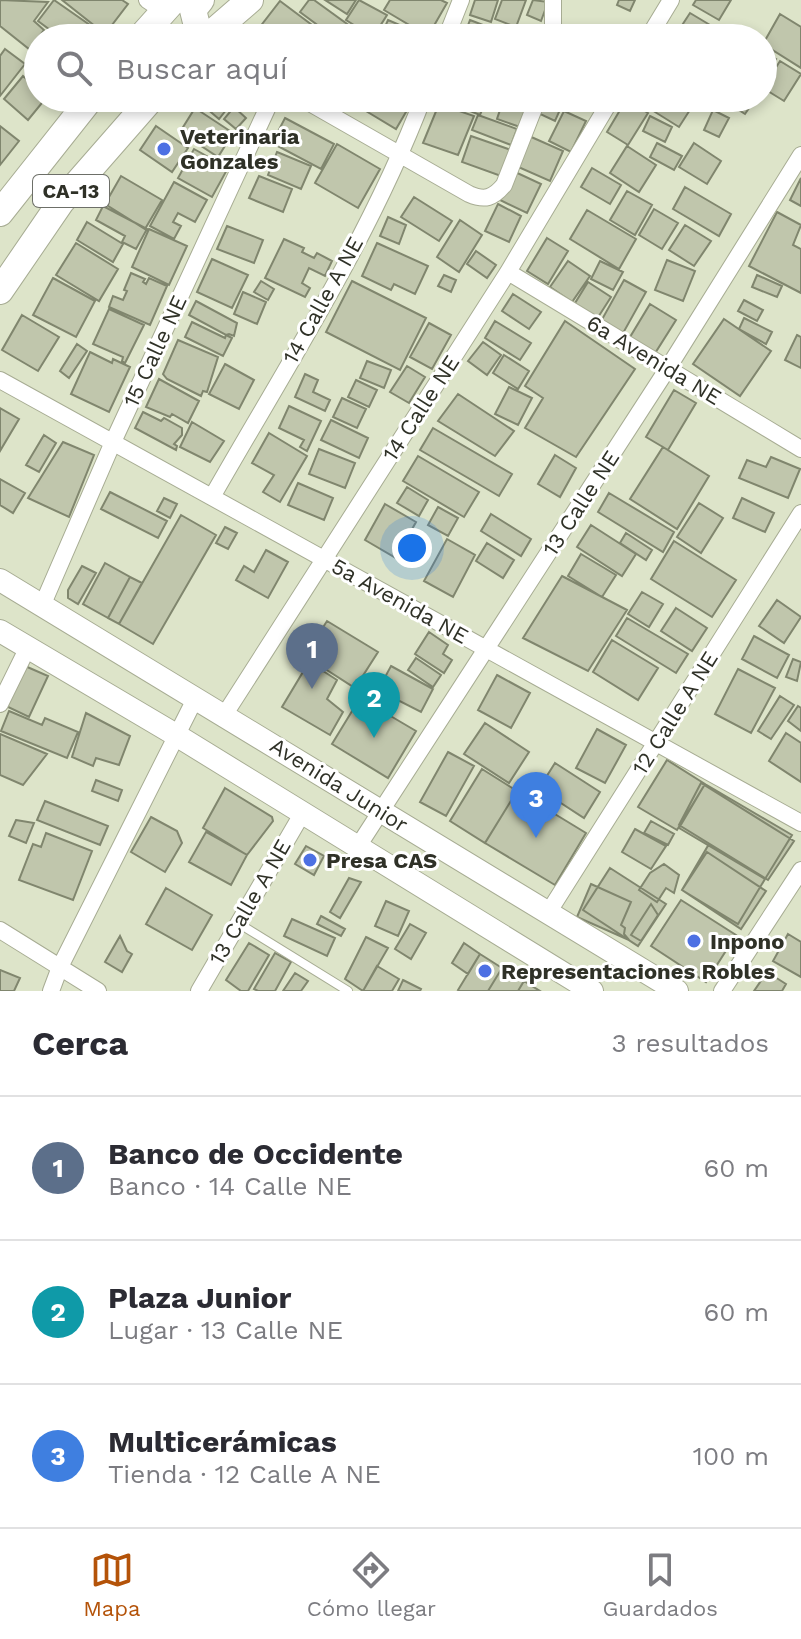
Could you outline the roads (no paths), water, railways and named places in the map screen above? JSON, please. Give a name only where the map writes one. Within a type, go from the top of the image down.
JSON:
[{"type":"highway","points":[[198,24],[193,10],[201,0]]},
{"type":"highway","points":[[220,24],[250,0]]},
{"type":"highway","points":[[148,24],[161,3]]},
{"type":"highway","name":"CA-13","points":[[0,213],[80,112]]},
{"type":"highway","name":"CA-13","points":[[0,291],[61,202],[140,112]]},
{"type":"main road","name":"Avenida Junior","points":[[0,580],[677,991]]},
{"type":"main road","name":"Avenida Junior","points":[[0,631],[176,735],[581,988]]},
{"type":"street","points":[[452,24],[461,0]]},
{"type":"street","points":[[553,0],[553,24]]},
{"type":"street","points":[[656,24],[671,0]]},
{"type":"street","name":"15 Calle NE","points":[[42,606],[113,442],[266,112]]},
{"type":"street","points":[[325,112],[469,194],[487,198],[504,185],[533,112]]},
{"type":"street","name":"14 Calle A NE","points":[[212,497],[335,281],[401,156],[418,112]]},
{"type":"street","name":"14 Calle NE","points":[[225,714],[508,272],[604,112]]},
{"type":"street","name":"13 Calle NE","points":[[357,848],[668,368],[801,155]]},
{"type":"street","name":"6a Avenida NE","points":[[508,272],[801,449]]},
{"type":"street","name":"5a Avenida NE","points":[[0,380],[801,823]]},
{"type":"street","name":"12 Calle A NE","points":[[548,913],[801,513]]},
{"type":"street","points":[[0,704],[28,647]]},
{"type":"street","points":[[51,991],[60,967],[196,697]]},
{"type":"street","name":"13 Calle A NE","points":[[199,991],[302,814]]},
{"type":"street","points":[[722,991],[801,870]]},
{"type":"street","points":[[0,930],[98,991]]},
{"type":"lane","points":[[238,923],[348,991]]},
{"type":"place","name":"Veterinaria Gonzales","points":[[164,149]]},
{"type":"place","name":"Banco de Occidente","points":[[312,689]]},
{"type":"place","name":"Plaza Junior","points":[[374,738]]},
{"type":"place","name":"Multicerámicas","points":[[536,838]]},
{"type":"place","name":"Presa CAS","points":[[310,860]]},
{"type":"place","name":"Inpono","points":[[694,941]]},
{"type":"place","name":"Representaciones Robles","points":[[485,971]]}]
